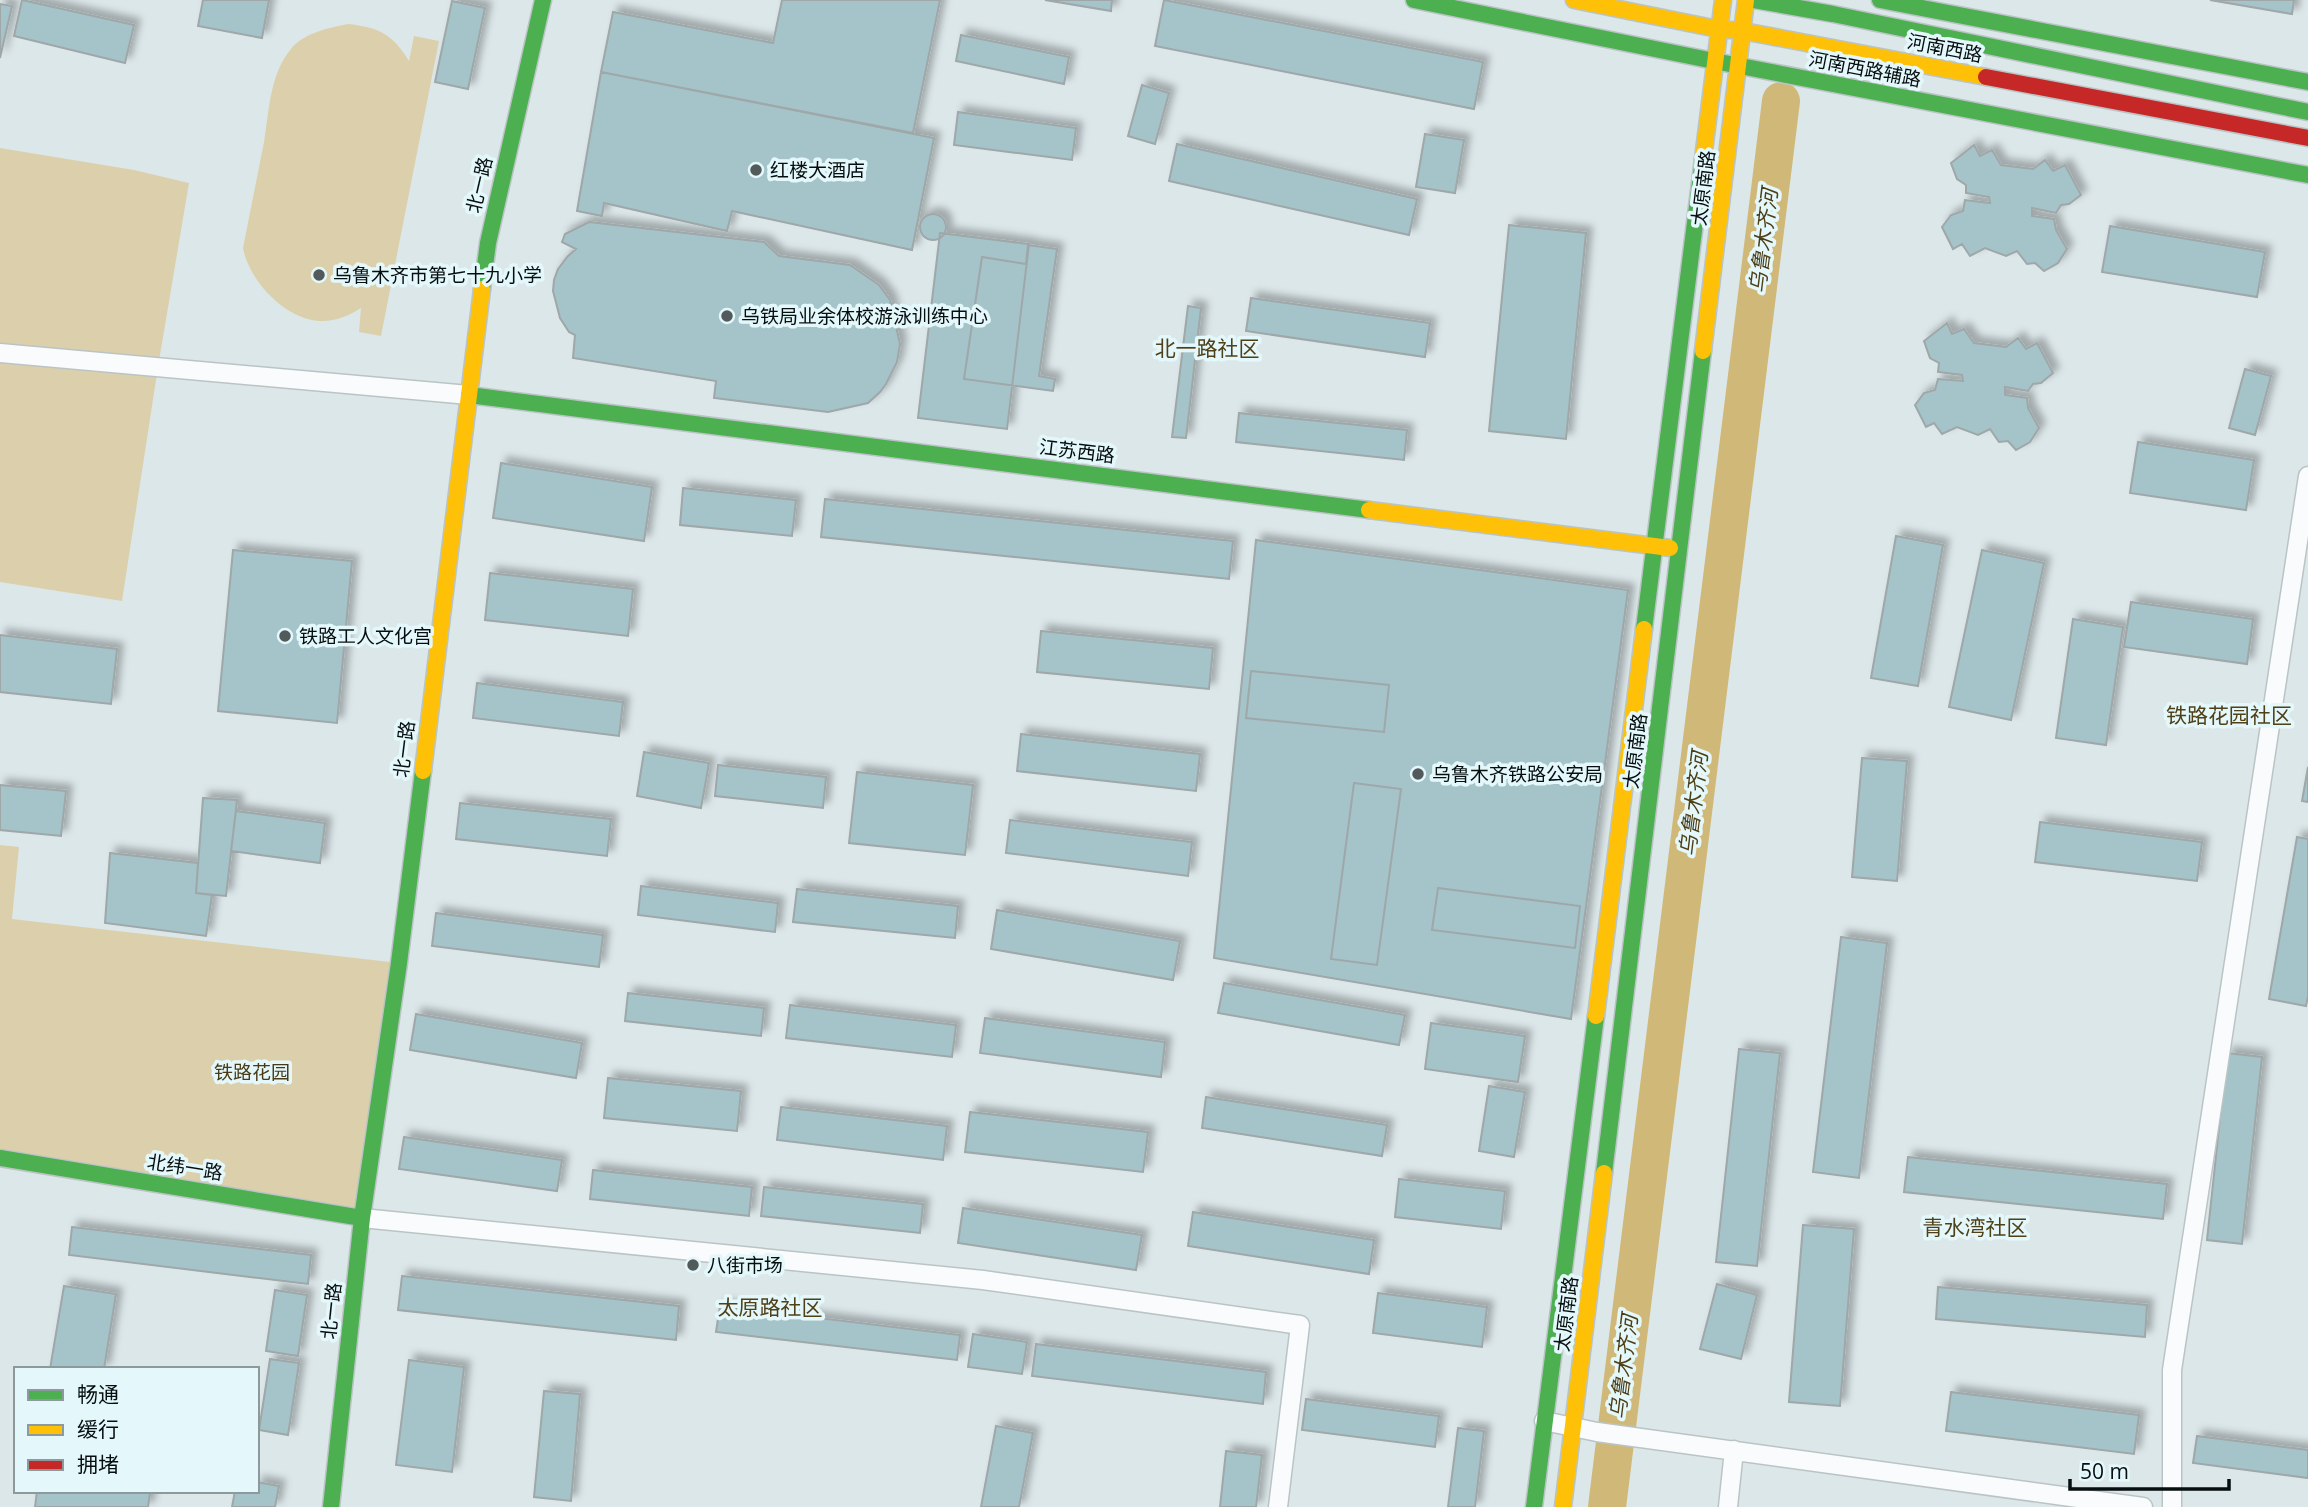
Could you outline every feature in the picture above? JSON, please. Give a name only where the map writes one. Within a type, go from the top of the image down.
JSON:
[{"type":"street","name":"北一路","points":[[331,1507],[362,1218],[399,962],[488,243],[543,0]]},
{"type":"street","name":"河南西路辅路","points":[[1414,0],[1739,66],[2308,175]]},
{"type":"street","name":"河南西路","points":[[1574,0],[2308,138]]},
{"type":"street","points":[[1534,1507],[1723,0]]},
{"type":"street","name":"太原南路","points":[[1563,1507],[1746,0]]},
{"type":"street","name":"河南西路","points":[[1754,0],[2308,112]]},
{"type":"street","points":[[1880,0],[2308,82]]},
{"type":"street","points":[[0,353],[469,395]]},
{"type":"street","name":"江苏西路","points":[[469,395],[1681,549]]},
{"type":"street","points":[[2172,1507],[2172,1370],[2308,476]]},
{"type":"street","name":"北纬一路","points":[[0,1158],[362,1218]]},
{"type":"street","points":[[362,1218],[983,1280],[1300,1325],[1278,1507]]},
{"type":"street","points":[[1544,1421],[1597,1432],[2143,1507]]},
{"type":"street","points":[[1728,1507],[1734,1450]]},
{"type":"green space","points":[[349,24],[385,34],[409,61],[414,36],[439,41],[381,336],[359,332],[361,308],[341,318],[319,321],[306,319],[282,306],[261,285],[243,248],[272,93],[279,69],[296,43],[326,29]]},
{"type":"green space","points":[[0,148],[134,170],[189,183],[122,601],[0,582]]},
{"type":"green space","name":"铁路花园","points":[[0,845],[19,847],[12,919],[399,963],[362,1218],[0,1158]]},
{"type":"building","points":[[22,0],[134,25],[125,63],[14,36]]},
{"type":"building","points":[[203,0],[269,0],[262,38],[198,26]]},
{"type":"building","name":"红楼大酒店","points":[[782,0],[940,0],[913,133],[601,72],[613,12],[773,43]]},
{"type":"building","points":[[1045,0],[1112,0],[1111,11]]},
{"type":"building","points":[[1164,0],[1483,62],[1474,109],[1155,46]]},
{"type":"building","points":[[2210,0],[2294,0],[2292,14]]},
{"type":"building","points":[[452,1],[485,8],[468,89],[435,82]]},
{"type":"building","points":[[0,4],[12,6],[0,58]]},
{"type":"building","points":[[961,35],[1069,57],[1064,84],[956,61]]},
{"type":"building","name":"红楼大酒店","points":[[601,72],[934,138],[912,250],[732,211],[727,231],[604,203],[602,216],[577,211]]},
{"type":"building","points":[[1142,85],[1169,93],[1155,144],[1128,136]]},
{"type":"building","points":[[958,112],[1076,128],[1072,160],[954,145]]},
{"type":"building","points":[[1425,134],[1464,140],[1455,193],[1416,187]]},
{"type":"building","points":[[1177,144],[1417,199],[1409,235],[1169,181]]},
{"type":"building","points":[[1974,145],[1980,156],[1992,150],[2001,165],[2033,169],[2045,160],[2053,171],[2065,165],[2081,195],[2069,204],[2061,205],[2056,213],[2032,208],[2032,216],[2054,219],[2056,230],[2067,249],[2058,263],[2044,271],[2035,263],[2027,264],[2017,251],[2006,256],[1985,248],[1970,256],[1962,244],[1953,249],[1942,227],[1951,215],[1963,211],[1965,200],[1990,203],[1989,197],[1966,193],[1966,185],[1957,179],[1951,163]]},
{"type":"building","points":[[933,214],[942,218],[946,227],[942,236],[933,240],[924,236],[920,227],[924,218]]},
{"type":"building","name":"乌铁局业余体校游泳训练中心","points":[[589,222],[764,242],[779,256],[850,265],[879,285],[890,300],[900,344],[897,362],[886,384],[868,403],[828,412],[714,398],[716,381],[573,358],[575,335],[569,332],[560,318],[553,291],[554,280],[558,269],[576,249],[562,242],[565,234]]},
{"type":"building","points":[[1509,225],[1586,233],[1566,439],[1489,431]]},
{"type":"building","points":[[2110,226],[2265,252],[2257,297],[2102,272]]},
{"type":"building","points":[[940,233],[1029,244],[1007,429],[918,418]]},
{"type":"building","points":[[1028,245],[1057,249],[1039,376],[1055,379],[1053,391],[964,379],[982,257],[1026,264]]},
{"type":"building","points":[[1251,298],[1430,323],[1425,357],[1246,331]]},
{"type":"building","points":[[1188,306],[1201,308],[1186,438],[1172,437]]},
{"type":"building","points":[[1947,323],[1952,334],[1964,329],[1974,343],[2006,347],[2018,338],[2026,349],[2037,343],[2053,373],[2041,383],[2033,384],[2028,391],[2005,387],[2005,395],[2027,398],[2028,408],[2039,428],[2030,442],[2016,450],[2008,441],[1999,442],[1990,429],[1978,435],[1957,427],[1942,434],[1934,423],[1926,427],[1915,405],[1924,393],[1935,390],[1938,379],[1963,381],[1962,375],[1938,372],[1939,363],[1930,358],[1924,341]]},
{"type":"building","points":[[2245,369],[2271,376],[2255,435],[2229,428]]},
{"type":"building","points":[[1239,413],[1407,430],[1404,460],[1236,442]]},
{"type":"building","points":[[2138,442],[2254,460],[2246,510],[2130,493]]},
{"type":"building","points":[[501,463],[652,487],[644,541],[493,518]]},
{"type":"building","points":[[683,488],[796,500],[792,536],[680,525]]},
{"type":"building","points":[[825,499],[1233,541],[1229,579],[821,537]]},
{"type":"building","points":[[1896,536],[1943,545],[1918,686],[1871,678]]},
{"type":"building","name":"乌鲁木齐铁路公安局","points":[[1256,540],[1628,590],[1571,1019],[1214,958]]},
{"type":"building","name":"铁路工人文化宫","points":[[233,550],[352,561],[337,723],[218,711]]},
{"type":"building","points":[[1982,550],[2044,563],[2011,720],[1949,707]]},
{"type":"building","points":[[490,573],[633,589],[628,636],[485,620]]},
{"type":"building","points":[[2131,602],[2253,619],[2247,664],[2124,647]]},
{"type":"building","points":[[2073,619],[2123,627],[2106,745],[2056,738]]},
{"type":"building","points":[[1041,631],[1213,648],[1209,689],[1037,672]]},
{"type":"building","points":[[0,635],[117,649],[111,704],[0,692]]},
{"type":"building","points":[[1251,671],[1389,685],[1384,732],[1246,718]]},
{"type":"building","points":[[477,683],[623,702],[619,736],[473,718]]},
{"type":"building","points":[[1021,734],[1200,754],[1196,791],[1017,771]]},
{"type":"building","points":[[644,752],[709,763],[701,808],[637,796]]},
{"type":"building","points":[[1862,758],[1907,761],[1897,881],[1852,877]]},
{"type":"building","points":[[718,765],[826,777],[823,808],[715,796]]},
{"type":"building","points":[[2308,767],[2308,802],[2302,801]]},
{"type":"building","points":[[857,772],[973,785],[965,855],[849,843]]},
{"type":"building","points":[[1354,783],[1401,789],[1377,965],[1331,959]]},
{"type":"building","points":[[0,785],[66,791],[61,836],[0,830]]},
{"type":"building","points":[[203,798],[237,800],[226,896],[196,893]]},
{"type":"building","points":[[460,803],[611,819],[607,856],[456,839]]},
{"type":"building","points":[[236,811],[325,823],[320,863],[231,851]]},
{"type":"building","points":[[1010,820],[1192,842],[1188,876],[1006,853]]},
{"type":"building","points":[[2040,822],[2202,842],[2197,881],[2035,862]]},
{"type":"building","points":[[2297,837],[2308,839],[2306,1006],[2269,999]]},
{"type":"building","points":[[110,853],[198,863],[196,893],[212,895],[206,936],[105,923]]},
{"type":"building","points":[[641,886],[778,903],[775,932],[638,915]]},
{"type":"building","points":[[1438,888],[1580,906],[1575,948],[1432,930]]},
{"type":"building","points":[[797,889],[958,906],[955,938],[793,922]]},
{"type":"building","points":[[997,910],[1180,941],[1173,980],[991,949]]},
{"type":"building","points":[[436,913],[603,935],[599,967],[432,946]]},
{"type":"building","points":[[1841,937],[1887,943],[1859,1178],[1813,1172]]},
{"type":"building","points":[[1224,983],[1405,1015],[1399,1045],[1218,1013]]},
{"type":"building","points":[[628,993],[764,1008],[761,1036],[625,1021]]},
{"type":"building","points":[[790,1005],[956,1025],[952,1057],[786,1038]]},
{"type":"building","points":[[416,1014],[582,1043],[576,1078],[410,1050]]},
{"type":"building","points":[[985,1018],[1165,1042],[1161,1077],[980,1053]]},
{"type":"building","points":[[1431,1023],[1525,1036],[1518,1082],[1425,1069]]},
{"type":"building","points":[[1739,1049],[1780,1053],[1757,1266],[1716,1262]]},
{"type":"building","points":[[2227,1053],[2262,1057],[2242,1244],[2207,1240]]},
{"type":"building","points":[[608,1078],[741,1091],[737,1131],[604,1118]]},
{"type":"building","points":[[1489,1086],[1525,1092],[1514,1157],[1479,1151]]},
{"type":"building","points":[[1206,1097],[1387,1125],[1382,1156],[1202,1128]]},
{"type":"building","points":[[781,1107],[947,1126],[943,1160],[777,1140]]},
{"type":"building","points":[[970,1112],[1148,1132],[1143,1172],[965,1152]]},
{"type":"building","points":[[404,1137],[562,1160],[557,1191],[399,1169]]},
{"type":"building","points":[[1908,1157],[2167,1184],[2163,1219],[1904,1192]]},
{"type":"building","points":[[593,1170],[752,1187],[749,1216],[590,1199]]},
{"type":"building","points":[[1399,1179],[1505,1191],[1501,1229],[1395,1217]]},
{"type":"building","points":[[764,1187],[923,1204],[920,1233],[761,1216]]},
{"type":"building","points":[[963,1208],[1142,1235],[1136,1270],[958,1243]]},
{"type":"building","points":[[1193,1212],[1374,1240],[1369,1274],[1188,1246]]},
{"type":"building","points":[[1803,1225],[1854,1229],[1840,1406],[1789,1402]]},
{"type":"building","points":[[72,1227],[311,1255],[308,1284],[69,1255]]},
{"type":"building","points":[[402,1276],[679,1306],[676,1340],[398,1310]]},
{"type":"building","points":[[1717,1284],[1757,1295],[1741,1359],[1700,1349]]},
{"type":"building","points":[[64,1286],[116,1294],[104,1367],[50,1367]]},
{"type":"building","points":[[1938,1287],[2147,1305],[2145,1337],[1936,1319]]},
{"type":"building","points":[[275,1290],[307,1295],[298,1356],[266,1351]]},
{"type":"building","points":[[1378,1293],[1487,1307],[1482,1347],[1373,1333]]},
{"type":"building","points":[[720,1306],[960,1335],[957,1360],[716,1332]]},
{"type":"building","points":[[973,1334],[1027,1342],[1022,1374],[968,1367]]},
{"type":"building","points":[[1036,1344],[1266,1372],[1263,1404],[1032,1376]]},
{"type":"building","points":[[270,1359],[299,1363],[288,1435],[259,1430]]},
{"type":"building","points":[[409,1360],[464,1367],[452,1472],[396,1465]]},
{"type":"building","points":[[544,1391],[580,1394],[571,1501],[534,1497]]},
{"type":"building","points":[[1951,1392],[2139,1415],[2134,1454],[1946,1431]]},
{"type":"building","points":[[1306,1399],[1439,1416],[1435,1447],[1302,1430]]},
{"type":"building","points":[[996,1426],[1033,1433],[1019,1507],[981,1507]]},
{"type":"building","points":[[1458,1428],[1484,1431],[1475,1507],[1448,1507]]},
{"type":"building","points":[[2197,1436],[2308,1450],[2308,1478],[2193,1463]]},
{"type":"building","points":[[1226,1451],[1262,1455],[1256,1507],[1220,1507]]},
{"type":"building","points":[[259,1482],[279,1486],[275,1507],[232,1507],[235,1493],[259,1493]]},
{"type":"building","points":[[37,1493],[150,1493],[148,1507],[35,1507]]},
{"type":"waterway","name":"乌鲁木齐河","points":[[1607,1507],[1781,101]]},
{"type":"traffic: fast","points":[[482,289],[488,243],[543,0]]},
{"type":"traffic: fast","points":[[1414,0],[1714,61],[2308,175]]},
{"type":"traffic: fast","points":[[1754,0],[2308,112]]},
{"type":"traffic: fast","points":[[1880,0],[2308,82]]},
{"type":"traffic: fast","points":[[1644,629],[1703,159]]},
{"type":"traffic: fast","points":[[1604,1173],[1703,351]]},
{"type":"traffic: fast","points":[[469,395],[1369,510]]},
{"type":"traffic: fast","points":[[331,1507],[362,1218],[399,963],[423,771]]},
{"type":"traffic: fast","points":[[1534,1507],[1596,1016]]},
{"type":"traffic: fast","points":[[0,1158],[362,1218]]},
{"type":"traffic: slow","points":[[1574,0],[1986,77]]},
{"type":"traffic: slow","points":[[1703,159],[1723,0]]},
{"type":"traffic: slow","points":[[1703,351],[1746,0]]},
{"type":"traffic: slow","points":[[423,771],[482,289]]},
{"type":"traffic: slow","points":[[1369,510],[1670,548]]},
{"type":"traffic: slow","points":[[1596,1016],[1644,629]]},
{"type":"traffic: slow","points":[[1563,1507],[1604,1173]]},
{"type":"traffic: jam","points":[[1986,77],[2308,138]]},
{"type":"place","name":"红楼大酒店","points":[[756,170]]},
{"type":"place","name":"乌鲁木齐市第七十九小学","points":[[319,275]]},
{"type":"place","name":"乌铁局业余体校游泳训练中心","points":[[727,316]]},
{"type":"place","name":"铁路工人文化宫","points":[[285,636]]},
{"type":"place","name":"乌鲁木齐铁路公安局","points":[[1418,774]]},
{"type":"place","name":"八街市场","points":[[693,1265]]},
{"type":"district","name":"北一路社区","points":[[1207,349]]},
{"type":"district","name":"铁路花园社区","points":[[2229,716]]},
{"type":"district","name":"青水湾社区","points":[[1975,1228]]},
{"type":"district","name":"太原路社区","points":[[770,1308]]}]
